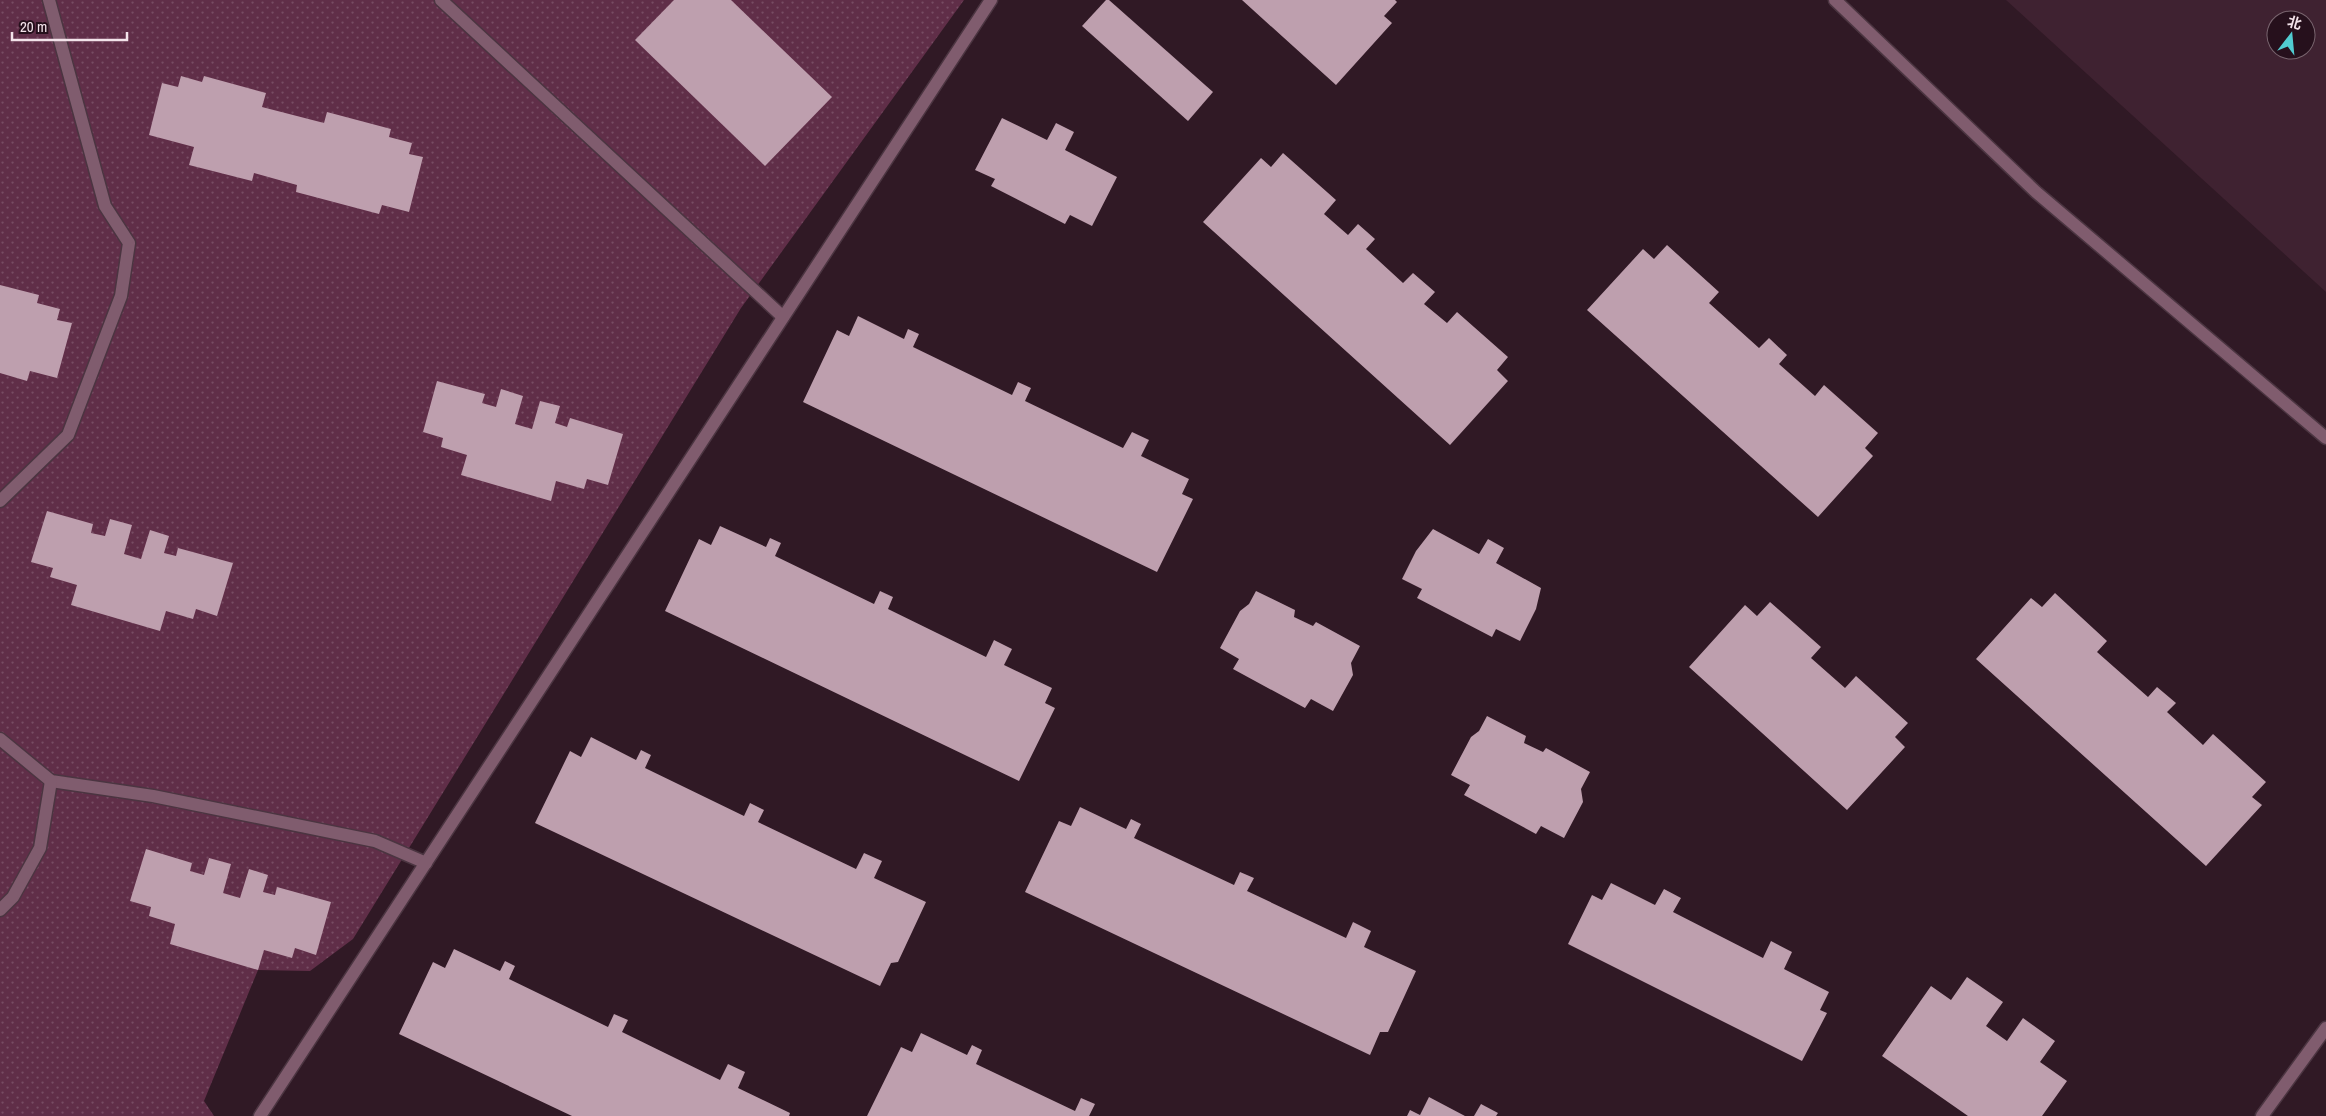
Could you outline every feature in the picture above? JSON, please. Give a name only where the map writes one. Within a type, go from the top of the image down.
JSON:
[{"type":"street","points":[[0,501],[68,435],[122,296],[129,243],[105,206],[49,0]]},
{"type":"street","points":[[441,0],[783,317]]},
{"type":"street","points":[[260,1116],[991,0]]},
{"type":"street","points":[[1835,0],[2036,192],[2326,438]]},
{"type":"street","points":[[0,739],[51,781],[153,796],[375,841],[426,863]]},
{"type":"street","points":[[0,910],[13,897],[40,848],[51,781]]},
{"type":"street","points":[[2262,1116],[2326,1028]]},
{"type":"shaded area","points":[[0,0],[964,0],[741,308],[353,939],[310,971],[258,970],[204,1101],[214,1116],[0,1116]]},
{"type":"shaded area","points":[[2006,0],[2326,0],[2326,292]]},
{"type":"building","points":[[674,0],[731,0],[832,97],[765,166],[635,40]]},
{"type":"building","points":[[1106,0],[1109,0],[1213,92],[1188,121],[1082,26]]},
{"type":"building","points":[[1242,0],[1395,0],[1397,2],[1384,16],[1392,23],[1336,85]]},
{"type":"building","points":[[181,76],[202,82],[204,76],[266,93],[262,107],[324,123],[327,112],[391,129],[389,137],[412,143],[409,154],[423,157],[409,212],[382,205],[379,214],[296,192],[297,185],[254,173],[252,181],[189,165],[194,147],[149,135],[162,83],[178,87]]},
{"type":"building","points":[[1002,118],[1047,140],[1056,123],[1074,132],[1065,150],[1117,177],[1092,226],[1070,215],[1065,224],[991,186],[995,179],[975,170]]},
{"type":"building","points":[[1283,153],[1336,200],[1324,214],[1348,235],[1358,224],[1375,239],[1366,249],[1403,283],[1413,273],[1435,292],[1424,304],[1447,323],[1457,312],[1508,357],[1497,370],[1508,381],[1450,445],[1203,222],[1261,158],[1271,167]]},
{"type":"building","points":[[1667,245],[1719,292],[1709,303],[1759,348],[1769,338],[1787,355],[1779,364],[1815,396],[1824,385],[1878,433],[1865,448],[1873,456],[1818,517],[1587,310],[1643,249],[1654,259]]},
{"type":"building","points":[[0,285],[39,295],[37,303],[60,309],[57,320],[72,323],[57,378],[30,371],[27,381],[0,373]]},
{"type":"building","points":[[858,316],[904,339],[908,329],[919,334],[913,347],[1012,395],[1018,382],[1031,388],[1025,401],[1123,448],[1132,432],[1149,440],[1141,456],[1189,479],[1182,494],[1193,499],[1157,572],[803,402],[837,330],[849,336]]},
{"type":"building","points":[[437,381],[485,394],[482,403],[496,407],[501,389],[523,396],[515,424],[532,429],[540,401],[560,406],[555,423],[567,427],[570,418],[623,434],[608,485],[587,479],[584,489],[556,481],[551,501],[461,475],[467,455],[441,447],[443,438],[423,432]]},
{"type":"building","points":[[47,511],[93,524],[91,533],[105,536],[110,519],[132,525],[124,554],[141,559],[150,530],[169,536],[164,553],[176,556],[178,548],[233,563],[217,616],[196,609],[193,619],[166,611],[160,631],[71,605],[77,585],[50,577],[53,568],[31,562]]},
{"type":"building","points":[[720,526],[766,547],[770,538],[781,543],[775,556],[874,604],[880,591],[893,597],[888,609],[986,657],[994,640],[1012,649],[1004,665],[1052,688],[1045,703],[1055,708],[1019,781],[665,611],[699,539],[711,545]]},
{"type":"building","points":[[1433,529],[1479,554],[1488,539],[1504,548],[1496,563],[1541,588],[1536,609],[1520,641],[1496,629],[1492,637],[1417,598],[1422,589],[1402,579],[1416,551]]},
{"type":"building","points":[[1256,591],[1295,610],[1294,617],[1313,626],[1316,622],[1360,646],[1351,663],[1353,675],[1333,711],[1311,699],[1305,708],[1233,669],[1239,659],[1220,648],[1240,611],[1249,604]]},
{"type":"building","points":[[2055,593],[2107,641],[2097,652],[2148,697],[2157,687],[2176,703],[2167,712],[2203,745],[2213,734],[2266,782],[2252,797],[2262,805],[2206,866],[1976,659],[2031,598],[2042,607]]},
{"type":"building","points":[[1770,602],[1821,647],[1811,658],[1845,688],[1856,676],[1908,723],[1895,737],[1905,747],[1847,810],[1689,667],[1745,605],[1757,616]]},
{"type":"building","points":[[1487,716],[1526,736],[1524,743],[1543,752],[1546,748],[1590,772],[1581,789],[1583,802],[1564,838],[1541,826],[1536,834],[1464,795],[1470,785],[1451,775],[1471,737],[1479,731]]},
{"type":"building","points":[[591,737],[636,760],[641,750],[651,755],[645,768],[744,816],[750,803],[764,810],[758,822],[856,869],[864,853],[882,861],[874,878],[926,902],[898,962],[891,963],[880,986],[535,823],[570,751],[581,757]]},
{"type":"building","points":[[1080,807],[1126,829],[1131,819],[1141,824],[1134,838],[1234,885],[1240,872],[1254,878],[1247,891],[1346,938],[1353,922],[1371,931],[1364,947],[1416,971],[1388,1032],[1380,1032],[1370,1055],[1025,892],[1059,821],[1071,826]]},
{"type":"building","points":[[146,849],[192,863],[190,871],[204,875],[209,858],[231,864],[223,893],[240,898],[249,869],[268,875],[263,892],[275,895],[277,887],[331,902],[316,955],[295,948],[292,958],[264,950],[258,970],[170,944],[175,924],[149,916],[151,907],[130,901]]},
{"type":"building","points":[[1611,883],[1655,905],[1664,889],[1681,898],[1673,912],[1763,958],[1771,941],[1792,952],[1784,969],[1829,992],[1820,1010],[1827,1013],[1802,1061],[1568,944],[1592,895],[1602,900]]},
{"type":"building","points":[[454,949],[500,971],[505,961],[515,966],[509,979],[608,1027],[614,1014],[628,1020],[622,1032],[720,1080],[728,1064],[745,1072],[738,1088],[790,1113],[789,1116],[572,1116],[399,1034],[433,962],[445,968]]},
{"type":"building","points":[[1967,977],[2003,1002],[1986,1026],[2007,1041],[2023,1018],[2055,1041],[2040,1062],[2067,1081],[2042,1116],[1968,1116],[1882,1056],[1931,986],[1951,1000]]},
{"type":"building","points":[[921,1033],[967,1055],[972,1045],[982,1050],[976,1064],[1075,1111],[1081,1098],[1095,1104],[1089,1116],[867,1116],[901,1047],[912,1052]]},
{"type":"building","points":[[1429,1097],[1465,1116],[1407,1116],[1410,1110],[1420,1115]]},
{"type":"building","points":[[1481,1104],[1498,1113],[1496,1116],[1474,1116]]}]
